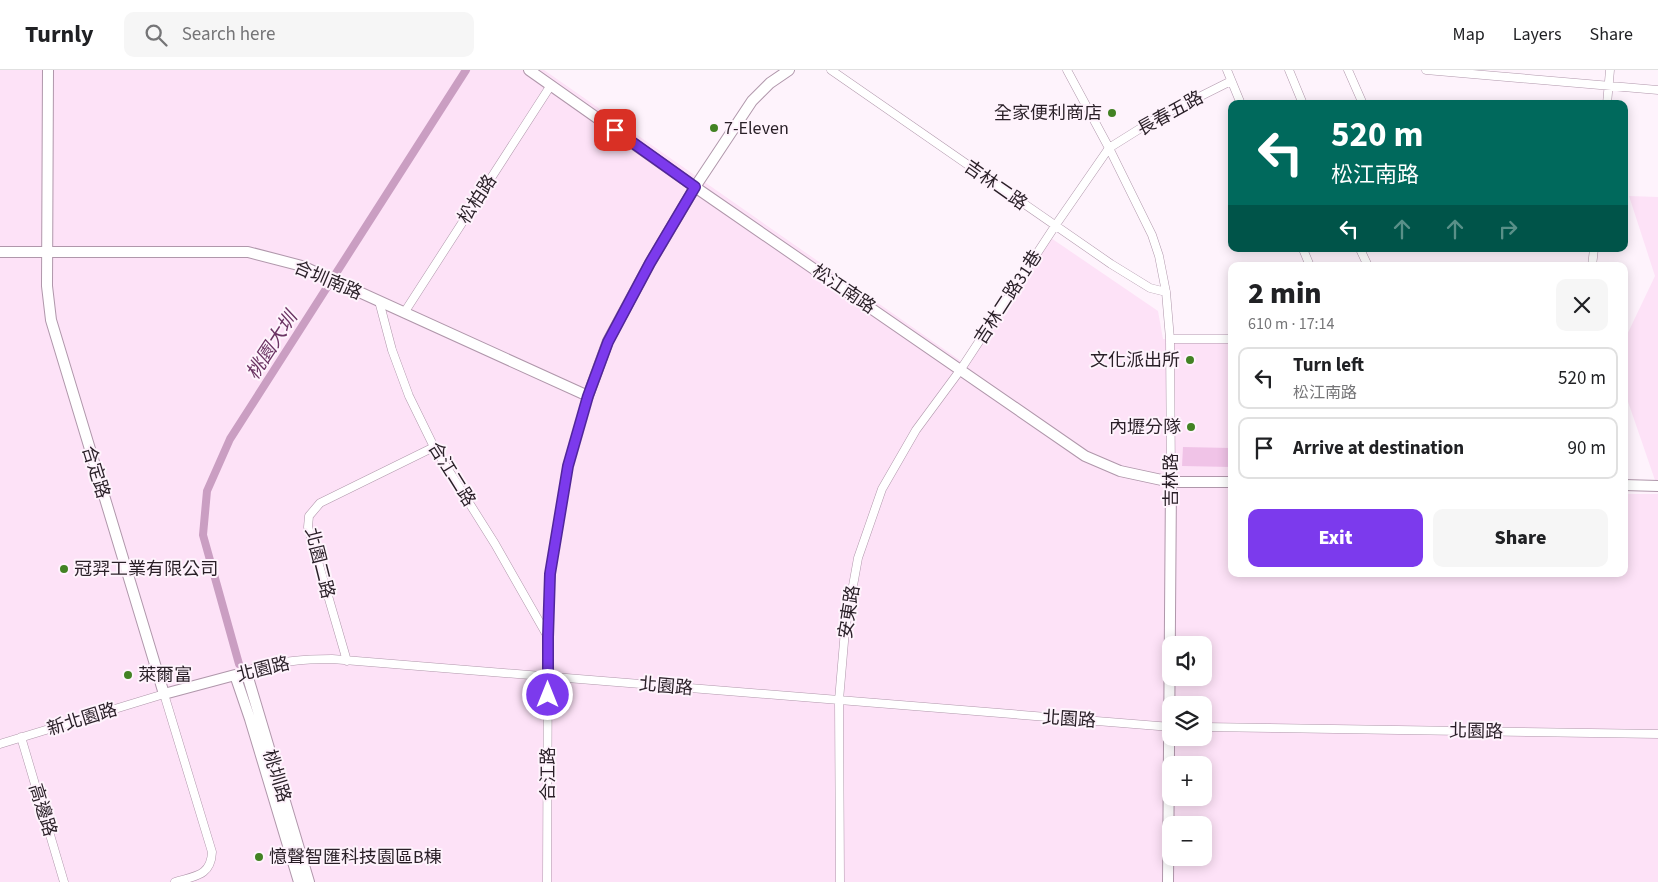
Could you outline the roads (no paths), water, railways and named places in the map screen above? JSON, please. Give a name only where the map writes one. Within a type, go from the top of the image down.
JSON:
[{"type":"street","name":"合定路","points":[[48,70],[47,286],[51,320],[212,852],[211,864],[200,875],[175,882]]},
{"type":"street","name":"松江南路","points":[[529,70],[1085,456],[1120,471],[1171,482],[1228,482]]},
{"type":"street","name":"合江路","points":[[547,882],[550,574],[568,466],[588,396],[608,342],[650,263],[695,187],[752,101],[770,83],[789,70]]},
{"type":"street","name":"吉林二路","points":[[831,70],[1111,264],[1150,288],[1166,292]]},
{"type":"street","name":"吉林路","points":[[1067,70],[1109,148],[1152,235],[1159,256],[1166,292],[1170,339],[1170,696]]},
{"type":"street","points":[[1227,70],[1239,100]]},
{"type":"street","points":[[1289,70],[1301,100]]},
{"type":"street","points":[[1348,70],[1361,100]]},
{"type":"street","points":[[1426,70],[1487,72],[1658,90]]},
{"type":"street","points":[[1607,100],[1610,70]]},
{"type":"street","name":"長春五路","points":[[1109,148],[1157,118],[1231,80]]},
{"type":"street","name":"松柏路","points":[[404,312],[550,85]]},
{"type":"street","name":"吉林二路31巷","points":[[960,369],[1109,148]]},
{"type":"street","name":"合圳南路","points":[[0,252],[248,252],[302,266],[588,396]]},
{"type":"street","name":"合江二路","points":[[379,301],[392,350],[409,396],[434,447],[491,537],[548,637]]},
{"type":"street","points":[[1170,339],[1228,339]]},
{"type":"street","name":"安東路","points":[[840,882],[839,700],[845,630],[858,558],[879,497],[916,430],[960,369]]},
{"type":"street","name":"北園二路","points":[[347,661],[308,527],[309,516],[320,503],[434,447]]},
{"type":"street","points":[[1628,485],[1658,486]]},
{"type":"street","name":"北園路","points":[[164,694],[235,675],[246,670],[307,659],[548,676],[1162,726]]},
{"type":"street","name":"桃圳路","points":[[246,670],[309,882]]},
{"type":"street","name":"桃圳路","points":[[235,675],[299,882]]},
{"type":"street","name":"新北園路","points":[[0,744],[164,694]]},
{"type":"street","name":"北園路","points":[[1212,727],[1658,734]]},
{"type":"street","name":"高邊路","points":[[21,737],[64,882]]},
{"type":"street","name":"吉林路","points":[[1168,882],[1170,746]]},
{"type":"waterway","name":"桃園大圳","points":[[239,664],[203,535],[207,491],[230,439],[466,70]]},
{"type":"place","name":"全家便利商店","points":[[1112,113]]},
{"type":"place","name":"7-Eleven","points":[[714,128]]},
{"type":"place","name":"文化派出所","points":[[1190,360]]},
{"type":"place","name":"內壢分隊","points":[[1191,427]]},
{"type":"place","name":"冠羿工業有限公司","points":[[64,569]]},
{"type":"place","name":"萊爾富","points":[[128,675]]},
{"type":"place","name":"憶聲智匯科技園區B棟","points":[[259,857]]}]
